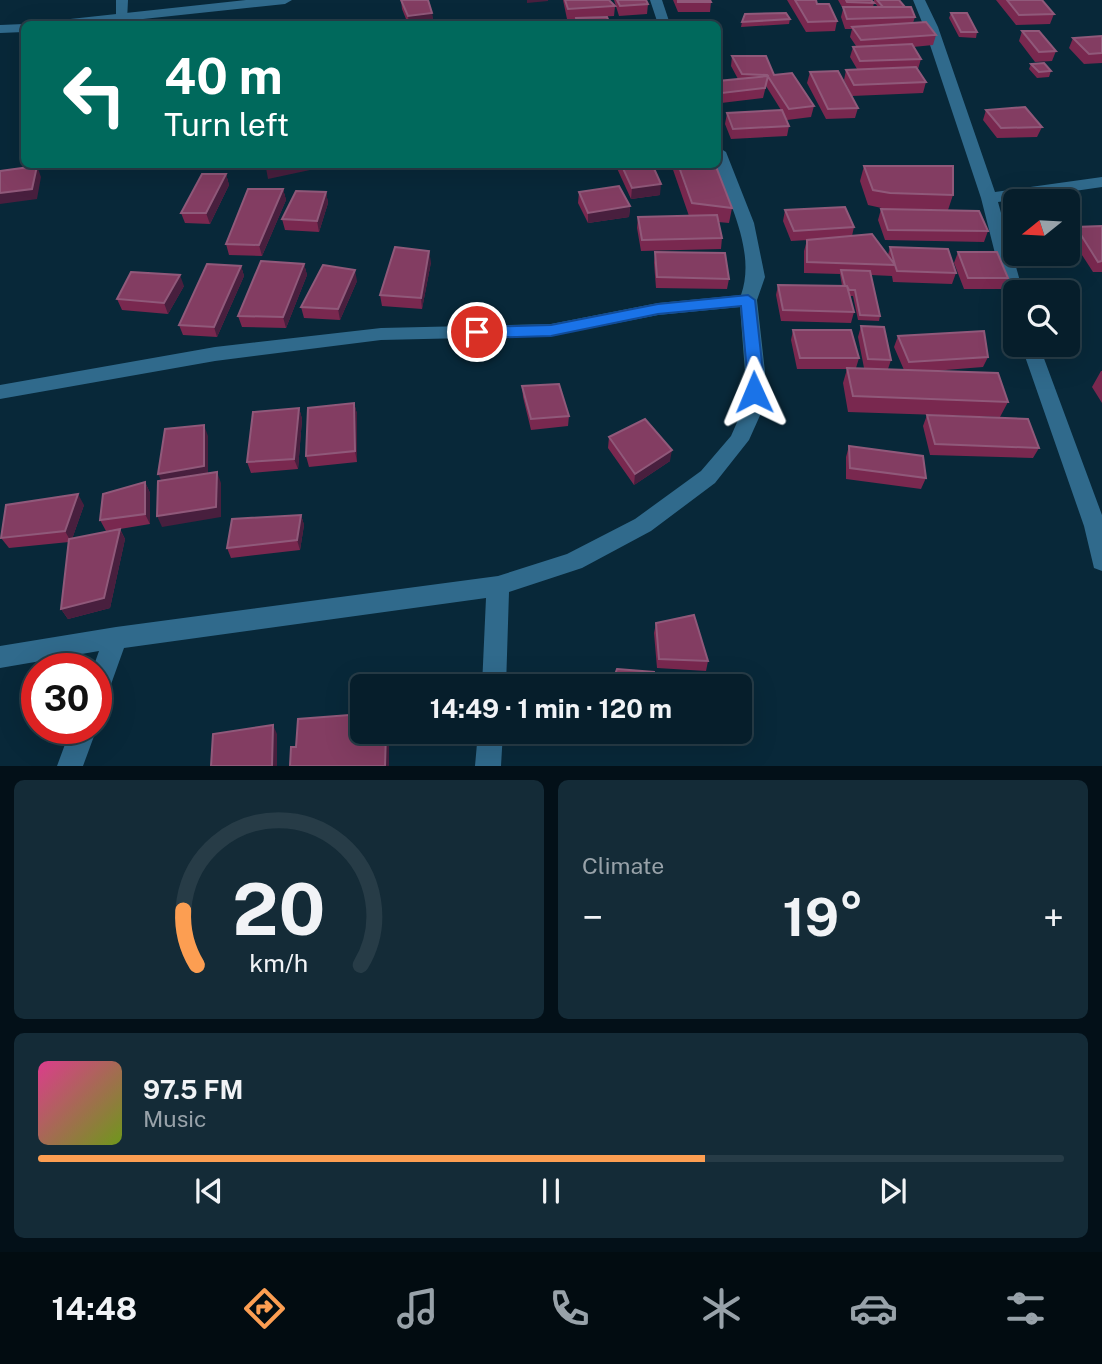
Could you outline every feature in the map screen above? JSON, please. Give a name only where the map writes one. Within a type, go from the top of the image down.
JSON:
[{"type":"street","points":[[122,0],[122,18]]},
{"type":"street","points":[[92,21],[285,0]]},
{"type":"street","points":[[656,0],[663,21]]},
{"type":"street","points":[[919,0],[931,27],[989,198],[1011,280]]},
{"type":"street","points":[[0,29],[21,28]]},
{"type":"street","points":[[0,657],[116,638],[498,586],[574,561],[643,525],[708,477],[739,440],[752,411],[755,372],[748,300],[756,277],[746,223],[721,160]]},
{"type":"street","points":[[989,198],[1102,183]]},
{"type":"street","points":[[0,392],[215,354],[381,334],[551,330],[658,309],[748,300]]},
{"type":"street","points":[[1034,357],[1096,526],[1102,561]]},
{"type":"street","points":[[494,674],[498,586]]},
{"type":"street","points":[[111,653],[116,638]]},
{"type":"street","points":[[70,765],[78,744]]},
{"type":"street","points":[[488,765],[490,744]]},
{"type":"building","points":[[401,0],[428,0],[432,13],[408,16]]},
{"type":"building","points":[[565,0],[609,0],[615,6],[568,9]]},
{"type":"building","points":[[617,0],[646,0],[648,4],[620,6]]},
{"type":"building","points":[[710,0],[711,2],[678,2]]},
{"type":"building","points":[[795,0],[816,0],[817,4],[829,4],[837,21],[808,22]]},
{"type":"building","points":[[846,0],[871,0],[874,3],[847,2]]},
{"type":"building","points":[[877,0],[899,0],[905,7],[883,7]]},
{"type":"building","points":[[1007,0],[1042,0],[1054,14],[1019,15]]},
{"type":"building","points":[[843,7],[911,7],[915,17],[847,19]]},
{"type":"building","points":[[786,13],[790,19],[742,22],[745,14]]},
{"type":"building","points":[[951,13],[967,13],[977,32],[961,32]]},
{"type":"building","points":[[607,17],[609,21],[576,21],[576,18]]},
{"type":"building","points":[[926,22],[936,35],[861,40],[852,27]]},
{"type":"building","points":[[1022,31],[1039,31],[1056,51],[1039,52]]},
{"type":"building","points":[[1102,36],[1102,53],[1089,54],[1073,38]]},
{"type":"building","points":[[912,44],[921,59],[860,61],[853,47]]},
{"type":"building","points":[[732,56],[766,56],[774,75],[792,73],[814,106],[789,109],[767,75],[742,74]]},
{"type":"building","points":[[1044,63],[1051,71],[1039,72],[1031,64]]},
{"type":"building","points":[[916,67],[926,82],[854,85],[846,70]]},
{"type":"building","points":[[838,71],[858,108],[828,109],[810,72]]},
{"type":"building","points":[[768,76],[765,88],[722,93],[721,81]]},
{"type":"building","points":[[1025,107],[1042,127],[1001,128],[986,110]]},
{"type":"building","points":[[782,110],[789,126],[733,129],[727,113]]},
{"type":"building","points":[[864,166],[953,166],[953,195],[873,190]]},
{"type":"building","points":[[37,168],[32,189],[0,193],[0,171]]},
{"type":"building","points":[[623,168],[654,168],[661,184],[632,188]]},
{"type":"building","points":[[679,168],[717,168],[732,208],[692,203]]},
{"type":"building","points":[[202,174],[226,174],[206,213],[181,213]]},
{"type":"building","points":[[619,186],[630,206],[588,213],[579,192]]},
{"type":"building","points":[[248,189],[283,189],[259,245],[226,244]]},
{"type":"building","points":[[296,191],[326,192],[317,221],[282,219]]},
{"type":"building","points":[[845,207],[854,227],[794,231],[785,210]]},
{"type":"building","points":[[881,209],[979,211],[988,231],[888,230]]},
{"type":"building","points":[[717,215],[722,238],[642,240],[638,217]]},
{"type":"building","points":[[1102,226],[1102,261],[1098,262],[1080,233],[1080,227]]},
{"type":"building","points":[[872,234],[895,265],[807,262],[807,240]]},
{"type":"building","points":[[395,247],[429,251],[421,298],[380,295]]},
{"type":"building","points":[[890,247],[948,249],[956,273],[897,271]]},
{"type":"building","points":[[655,252],[725,253],[729,279],[657,277]]},
{"type":"building","points":[[958,252],[997,252],[1008,278],[968,278]]},
{"type":"building","points":[[261,261],[304,264],[283,317],[238,316]]},
{"type":"building","points":[[207,264],[241,266],[214,327],[179,325]]},
{"type":"building","points":[[323,265],[355,270],[338,309],[301,307]]},
{"type":"building","points":[[841,270],[870,271],[880,316],[860,315],[855,290],[849,290],[845,286]]},
{"type":"building","points":[[131,272],[180,275],[164,303],[117,299]]},
{"type":"building","points":[[778,285],[847,286],[854,312],[783,310]]},
{"type":"building","points":[[861,326],[884,327],[891,360],[868,359]]},
{"type":"building","points":[[793,330],[851,330],[859,358],[800,358]]},
{"type":"building","points":[[984,331],[988,357],[909,362],[898,336]]},
{"type":"building","points":[[847,368],[998,373],[1008,402],[853,396]]},
{"type":"building","points":[[559,384],[569,416],[531,419],[522,386]]},
{"type":"building","points":[[354,403],[355,451],[306,456],[308,408]]},
{"type":"building","points":[[299,408],[294,459],[247,462],[253,412]]},
{"type":"building","points":[[927,415],[1028,419],[1039,448],[935,444]]},
{"type":"building","points":[[645,419],[672,450],[635,474],[609,437]]},
{"type":"building","points":[[204,425],[204,466],[158,474],[165,429]]},
{"type":"building","points":[[849,446],[923,456],[926,478],[850,468]]},
{"type":"building","points":[[217,472],[216,507],[157,516],[158,481]]},
{"type":"building","points":[[145,482],[145,514],[100,520],[103,494]]},
{"type":"building","points":[[78,494],[65,531],[1,538],[6,505]]},
{"type":"building","points":[[301,515],[297,540],[227,548],[232,519]]},
{"type":"building","points":[[120,529],[104,598],[61,609],[69,539]]},
{"type":"building","points":[[694,615],[708,661],[659,659],[656,623]]},
{"type":"building","points":[[617,669],[654,674],[615,674]]},
{"type":"building","points":[[350,715],[350,744],[386,744],[385,766],[290,766],[291,747],[296,747],[298,719]]},
{"type":"building","points":[[273,725],[272,766],[211,766],[213,734]]},
{"type":"route","points":[[477,332],[551,330],[658,309],[748,300],[755,372],[754,392]]}]
